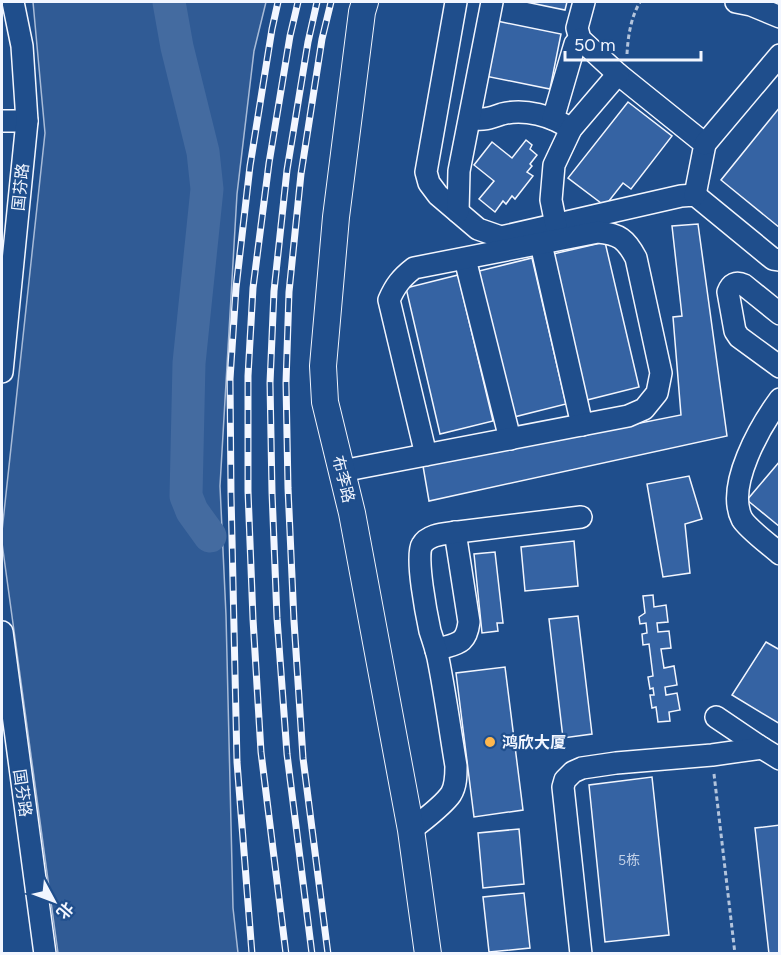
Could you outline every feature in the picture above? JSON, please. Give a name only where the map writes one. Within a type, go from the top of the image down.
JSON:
[{"type":"main road","name":"布李路","points":[[365,2],[336,217],[323,366],[325,402],[352,513],[411,830],[428,954]]},
{"type":"street","name":"国芬路","points":[[2,372],[27,121],[22,46],[13,2]]},
{"type":"street","points":[[456,2],[426,172],[429,183],[438,195],[478,229],[501,237],[681,196],[695,195],[773,259],[780,260]]},
{"type":"street","points":[[458,212],[459,171],[492,2]]},
{"type":"street","points":[[584,2],[577,28],[580,39],[624,79],[705,144]]},
{"type":"street","points":[[746,3],[780,17]]},
{"type":"street","points":[[556,225],[551,200],[552,179],[572,54],[575,44],[580,39]]},
{"type":"street","points":[[695,195],[705,144],[780,55]]},
{"type":"street","points":[[562,124],[624,79]]},
{"type":"street","points":[[470,118],[485,120],[516,112],[531,113],[562,124]]},
{"type":"street","points":[[2,121],[27,121]]},
{"type":"street","points":[[342,471],[628,417],[644,409],[657,393],[661,373],[636,258],[622,238],[611,233],[598,232],[414,268],[403,276],[395,286],[389,300],[426,455]]},
{"type":"street","points":[[541,244],[582,425]]},
{"type":"street","points":[[465,259],[510,439]]},
{"type":"street","points":[[778,362],[745,343],[735,331],[728,292],[730,287],[739,282],[780,314]]},
{"type":"street","points":[[780,399],[750,448],[738,493],[743,521],[780,554]]},
{"type":"street","points":[[411,830],[436,810],[451,794],[456,781],[456,766],[436,650],[423,590],[420,551],[422,544],[436,535],[581,517]]},
{"type":"street","points":[[436,650],[462,641],[468,634],[469,622],[455,532]]},
{"type":"street","name":"国芬路","points":[[2,632],[45,954]]},
{"type":"street","points":[[716,717],[771,754]]},
{"type":"street","points":[[581,954],[563,787],[565,780],[573,772],[582,768],[616,763],[712,755],[771,754]]},
{"type":"path","points":[[624,79],[627,39],[635,9],[640,2]]},
{"type":"path","points":[[712,755],[735,954]]},
{"type":"shaded area","points":[[33,2],[266,2],[254,51],[237,194],[220,486],[226,615],[233,908],[238,953],[58,953],[2,543],[45,133]]},
{"type":"building","points":[[526,2],[567,2],[565,10]]},
{"type":"building","points":[[497,21],[561,34],[550,89],[485,76]]},
{"type":"building","points":[[628,102],[672,136],[631,189],[623,183],[605,206],[568,178]]},
{"type":"building","points":[[780,107],[780,228],[721,180]]},
{"type":"building","points":[[526,140],[532,145],[530,149],[537,155],[527,172],[533,176],[515,199],[512,196],[506,204],[503,201],[495,212],[479,199],[494,181],[474,165],[492,142],[512,158]]},
{"type":"building","points":[[698,224],[727,436],[429,501],[423,466],[681,415],[673,317],[682,316],[672,226]]},
{"type":"building","points":[[605,242],[639,387],[587,400],[553,254]]},
{"type":"building","points":[[532,258],[566,404],[514,417],[479,271]]},
{"type":"building","points":[[458,275],[493,421],[440,434],[406,288]]},
{"type":"building","points":[[780,461],[780,527],[747,500]]},
{"type":"building","points":[[689,476],[702,519],[685,524],[690,573],[663,577],[647,484]]},
{"type":"building","points":[[574,541],[578,586],[525,591],[521,547]]},
{"type":"building","points":[[495,552],[503,623],[497,623],[498,631],[482,633],[474,554]]},
{"type":"building","points":[[653,595],[654,607],[666,605],[668,622],[657,623],[658,632],[669,631],[671,648],[661,649],[664,668],[674,666],[677,685],[665,687],[666,695],[677,693],[680,710],[669,712],[670,721],[658,722],[656,707],[652,708],[650,695],[654,695],[653,688],[650,689],[648,677],[653,676],[649,644],[643,645],[642,634],[647,633],[646,623],[640,624],[639,617],[645,613],[643,596]]},
{"type":"building","points":[[578,616],[592,734],[563,738],[549,619]]},
{"type":"building","points":[[766,642],[780,650],[780,724],[732,695]]},
{"type":"building","name":"鸿欣大厦","points":[[505,667],[523,810],[474,817],[456,673]]},
{"type":"building","points":[[652,777],[669,935],[605,942],[589,785]]},
{"type":"building","points":[[780,825],[780,954],[769,954],[755,828]]},
{"type":"building","points":[[519,829],[524,884],[483,888],[478,833]]},
{"type":"building","points":[[524,893],[530,948],[489,952],[483,897]]},
{"type":"waterway","points":[[169,2],[177,47],[203,152],[207,189],[189,363],[186,496],[192,511],[210,536]]},
{"type":"railway","points":[[252,954],[237,762],[230,379],[236,288],[250,166],[278,2]]},
{"type":"railway","points":[[286,954],[261,752],[248,491],[248,376],[253,288],[269,163],[290,36],[298,2]]},
{"type":"railway","points":[[312,954],[287,754],[277,618],[270,383],[274,291],[287,170],[308,42],[317,2]]},
{"type":"railway","points":[[328,954],[303,758],[294,621],[286,383],[289,292],[301,174],[322,39],[331,2]]},
{"type":"place","name":"鸿欣大厦","points":[[490,742]]}]
